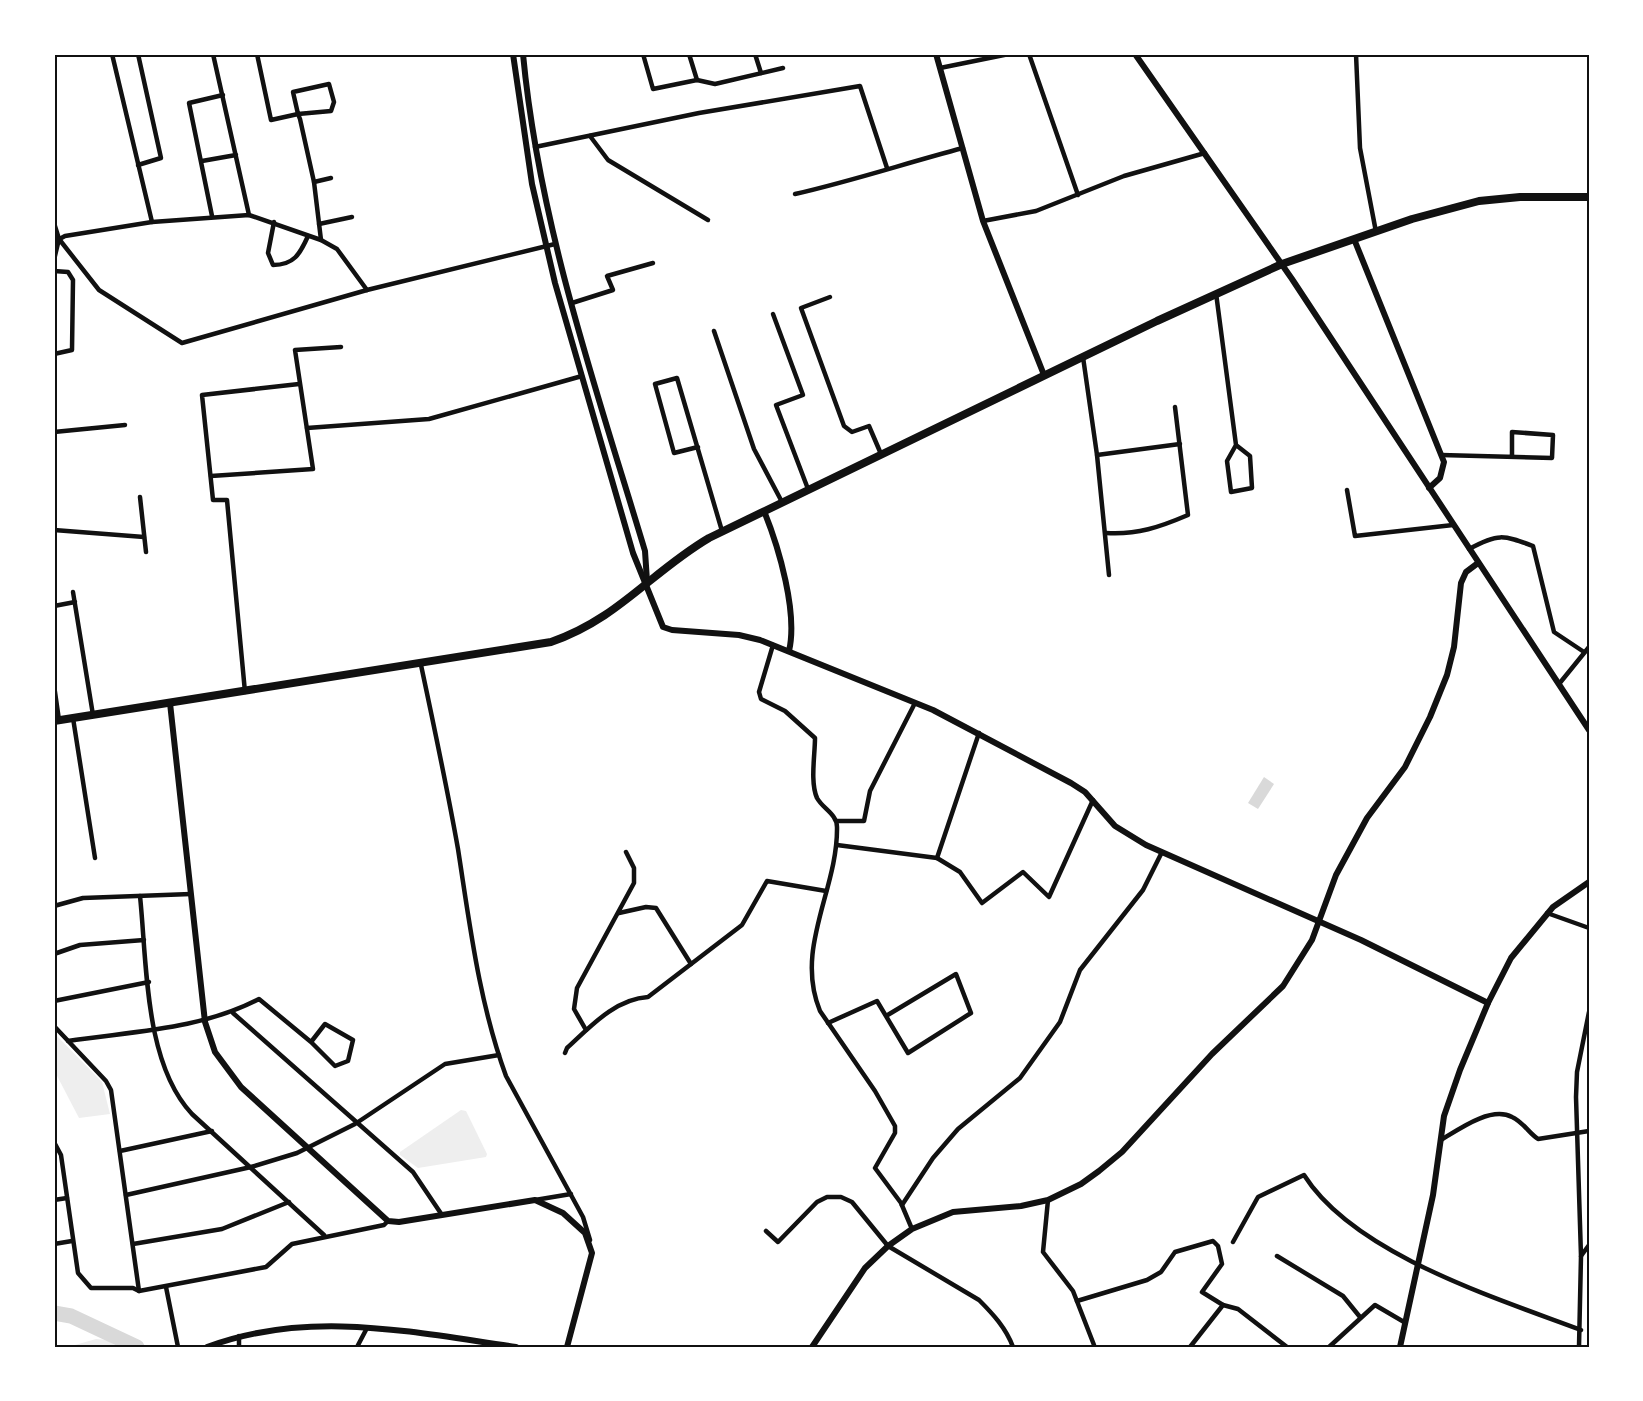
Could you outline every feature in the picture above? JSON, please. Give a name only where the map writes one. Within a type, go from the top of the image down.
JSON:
[{"type":"main road","points":[[57,721],[519,650],[570,636],[612,613],[683,554],[722,531],[1216,292],[1282,264],[1354,239],[1479,201],[1520,197],[1589,197]]},
{"type":"street","points":[[112,54],[152,222]]},
{"type":"street","points":[[138,54],[161,158],[138,165]]},
{"type":"street","points":[[213,54],[249,215]]},
{"type":"street","points":[[257,54],[271,120],[298,114],[331,111],[334,102],[329,84],[293,92],[298,114],[314,182],[321,240]]},
{"type":"street","points":[[513,54],[522,129],[545,246],[633,553],[648,585],[658,615],[666,628],[748,636],[915,703],[979,733],[1071,783],[1093,800],[1115,826],[1162,852],[1319,924],[1361,940],[1488,1003]]},
{"type":"street","points":[[524,54],[535,147],[555,244],[645,551],[648,585]]},
{"type":"street","points":[[643,54],[653,89],[697,80],[715,84],[783,68]]},
{"type":"street","points":[[689,54],[697,80]]},
{"type":"street","points":[[755,54],[761,73]]},
{"type":"street","points":[[936,54],[984,221],[1044,375]]},
{"type":"street","points":[[940,68],[1009,54]]},
{"type":"street","points":[[1029,54],[1077,195]]},
{"type":"street","points":[[1135,54],[1282,264],[1589,730]]},
{"type":"street","points":[[1356,54],[1360,148],[1376,232]]},
{"type":"street","points":[[535,147],[699,113],[860,86],[887,168]]},
{"type":"street","points":[[212,216],[189,103],[223,95]]},
{"type":"street","points":[[590,136],[608,160],[708,220]]},
{"type":"street","points":[[795,194],[863,178],[887,168],[963,148]]},
{"type":"street","points":[[984,221],[1036,211],[1124,176],[1205,153]]},
{"type":"street","points":[[202,161],[236,155]]},
{"type":"street","points":[[314,182],[331,178]]},
{"type":"street","points":[[57,241],[152,222],[249,215],[321,240],[343,255],[367,290]]},
{"type":"street","points":[[319,224],[352,217]]},
{"type":"street","points":[[54,222],[57,241],[54,260]]},
{"type":"street","points":[[274,222],[268,253],[273,265],[282,265],[294,260],[308,236]]},
{"type":"street","points":[[1354,239],[1441,455],[1443,470],[1440,478],[1429,488]]},
{"type":"street","points":[[57,241],[99,290],[182,343],[367,290],[555,244]]},
{"type":"street","points":[[572,303],[613,290],[607,276],[653,263]]},
{"type":"street","points":[[54,270],[68,272],[73,280],[72,350],[54,354]]},
{"type":"street","points":[[1216,292],[1236,445],[1227,460],[1231,492],[1252,488],[1250,456],[1236,445]]},
{"type":"street","points":[[830,297],[801,308],[844,426],[852,432],[869,426],[881,454]]},
{"type":"street","points":[[773,314],[803,395],[777,405],[808,489]]},
{"type":"street","points":[[714,331],[754,449],[782,502]]},
{"type":"street","points":[[211,476],[313,470],[295,350],[341,347]]},
{"type":"street","points":[[1083,357],[1097,455],[1109,575]]},
{"type":"street","points":[[308,428],[429,419],[582,376]]},
{"type":"street","points":[[698,447],[674,453],[655,384],[677,378],[698,447],[722,531]]},
{"type":"street","points":[[245,692],[227,500],[213,500],[202,395],[299,384]]},
{"type":"street","points":[[1106,533],[1127,534],[1149,531],[1188,515],[1174,407]]},
{"type":"street","points":[[54,432],[125,425]]},
{"type":"street","points":[[1441,455],[1552,458],[1553,435],[1512,432],[1512,456]]},
{"type":"street","points":[[1097,455],[1180,444]]},
{"type":"street","points":[[1347,490],[1355,536],[1453,525]]},
{"type":"street","points":[[140,497],[146,552]]},
{"type":"street","points":[[764,511],[773,535],[792,624],[789,651]]},
{"type":"street","points":[[54,530],[144,537]]},
{"type":"street","points":[[1469,549],[1496,537],[1506,536],[1533,546],[1554,632],[1584,652]]},
{"type":"street","points":[[812,1347],[865,1268],[888,1246],[912,1228],[953,1212],[1021,1206],[1048,1200],[1081,1184],[1122,1152],[1212,1054],[1283,986],[1305,953],[1319,924],[1336,875],[1367,818],[1405,767],[1430,717],[1447,675],[1454,647],[1463,576],[1478,562]]},
{"type":"street","points":[[73,592],[93,715]]},
{"type":"street","points":[[54,606],[75,602]]},
{"type":"street","points":[[773,645],[759,692],[761,699],[785,711],[815,738],[816,796],[837,821],[837,845],[811,961],[811,981],[820,1011],[875,1091],[895,1126],[895,1133],[875,1168],[902,1205],[912,1228]]},
{"type":"street","points":[[1559,684],[1589,647]]},
{"type":"street","points":[[421,665],[446,779],[475,967],[498,1055],[506,1076],[584,1217],[590,1240],[591,1262],[567,1347]]},
{"type":"street","points":[[54,685],[57,721]]},
{"type":"street","points":[[170,703],[205,1022],[215,1052],[226,1071],[388,1221],[399,1222],[571,1194]]},
{"type":"street","points":[[837,821],[864,821],[870,791],[915,703]]},
{"type":"street","points":[[73,718],[95,858]]},
{"type":"street","points":[[937,858],[979,733]]},
{"type":"street","points":[[837,845],[937,858],[960,872],[982,903],[1023,872],[1049,897],[1093,800]]},
{"type":"street","points":[[586,1030],[574,1009],[577,988],[634,883],[635,875],[626,852]]},
{"type":"street","points":[[902,1205],[933,1158],[958,1129],[1020,1078],[1060,1022],[1080,969],[1143,890],[1162,852]]},
{"type":"street","points":[[565,1053],[567,1048],[598,1019],[632,998],[648,998],[742,925],[767,881],[826,891]]},
{"type":"street","points":[[1400,1347],[1432,1195],[1449,1097],[1488,1003],[1511,958],[1547,913],[1570,893],[1589,882]]},
{"type":"street","points":[[54,906],[83,898],[191,894]]},
{"type":"street","points":[[140,896],[154,1028],[176,1093],[192,1114],[324,1235]]},
{"type":"street","points":[[619,913],[646,907],[656,908],[691,964]]},
{"type":"street","points":[[1547,913],[1589,928]]},
{"type":"street","points":[[54,954],[80,945],[144,940]]},
{"type":"street","points":[[828,1023],[877,1001],[908,1053],[971,1013],[956,974],[886,1016]]},
{"type":"street","points":[[54,1001],[149,982]]},
{"type":"street","points":[[68,1041],[205,1022],[233,1013],[259,999],[311,1042],[335,1066],[348,1061],[353,1040],[325,1024],[311,1042]]},
{"type":"street","points":[[1579,1347],[1581,1256],[1577,1072],[1589,1012]]},
{"type":"street","points":[[233,1013],[413,1172],[442,1215]]},
{"type":"street","points":[[54,1026],[106,1081],[111,1090],[139,1290]]},
{"type":"street","points":[[126,1195],[251,1167],[308,1148],[358,1122],[445,1064],[498,1055]]},
{"type":"street","points":[[1441,1140],[1465,1125],[1502,1114],[1520,1122],[1538,1139],[1589,1131]]},
{"type":"street","points":[[120,1150],[212,1131]]},
{"type":"street","points":[[54,1142],[61,1155],[78,1273],[91,1288],[139,1290],[166,1287],[266,1267],[292,1244],[324,1235],[384,1226],[388,1221]]},
{"type":"street","points":[[54,1156],[61,1155]]},
{"type":"street","points":[[1233,1242],[1258,1197],[1304,1174],[1339,1214],[1386,1247],[1489,1295],[1581,1330]]},
{"type":"street","points":[[766,1231],[778,1242],[817,1202],[827,1197],[841,1197],[852,1202],[888,1246],[979,1300],[999,1322],[1013,1347]]},
{"type":"street","points":[[54,1200],[67,1198]]},
{"type":"street","points":[[535,1200],[563,1213],[581,1227],[590,1240]]},
{"type":"street","points":[[1048,1200],[1043,1252],[1073,1290],[1093,1347]]},
{"type":"street","points":[[133,1244],[222,1229],[289,1202]]},
{"type":"street","points":[[54,1244],[72,1241]]},
{"type":"street","points":[[1077,1301],[1147,1280],[1161,1272],[1175,1252],[1213,1241],[1218,1246],[1222,1263],[1202,1292],[1223,1305],[1238,1309],[1287,1347]]},
{"type":"street","points":[[1581,1256],[1589,1245]]},
{"type":"street","points":[[1277,1256],[1343,1296],[1360,1317]]},
{"type":"street","points":[[166,1287],[178,1347]]},
{"type":"street","points":[[1190,1347],[1223,1305]]},
{"type":"street","points":[[1329,1347],[1375,1305],[1404,1322]]},
{"type":"street","points":[[207,1347],[239,1336],[290,1326],[367,1328],[516,1347]]},
{"type":"street","points":[[357,1347],[367,1328]]},
{"type":"street","points":[[238,1347],[239,1336]]},
{"type":"shaded area","points":[[1264,777],[1274,784],[1258,809],[1248,803]]},
{"type":"shaded area","points":[[54,1033],[102,1082],[110,1114],[79,1118],[54,1070]]},
{"type":"shaded area","points":[[461,1110],[466,1111],[487,1154],[486,1157],[418,1168],[400,1155],[400,1152]]},
{"type":"shaded area","points":[[96,1339],[106,1340],[118,1347],[68,1347]]},
{"type":"waterway","points":[[54,1313],[71,1316],[137,1347]]}]
